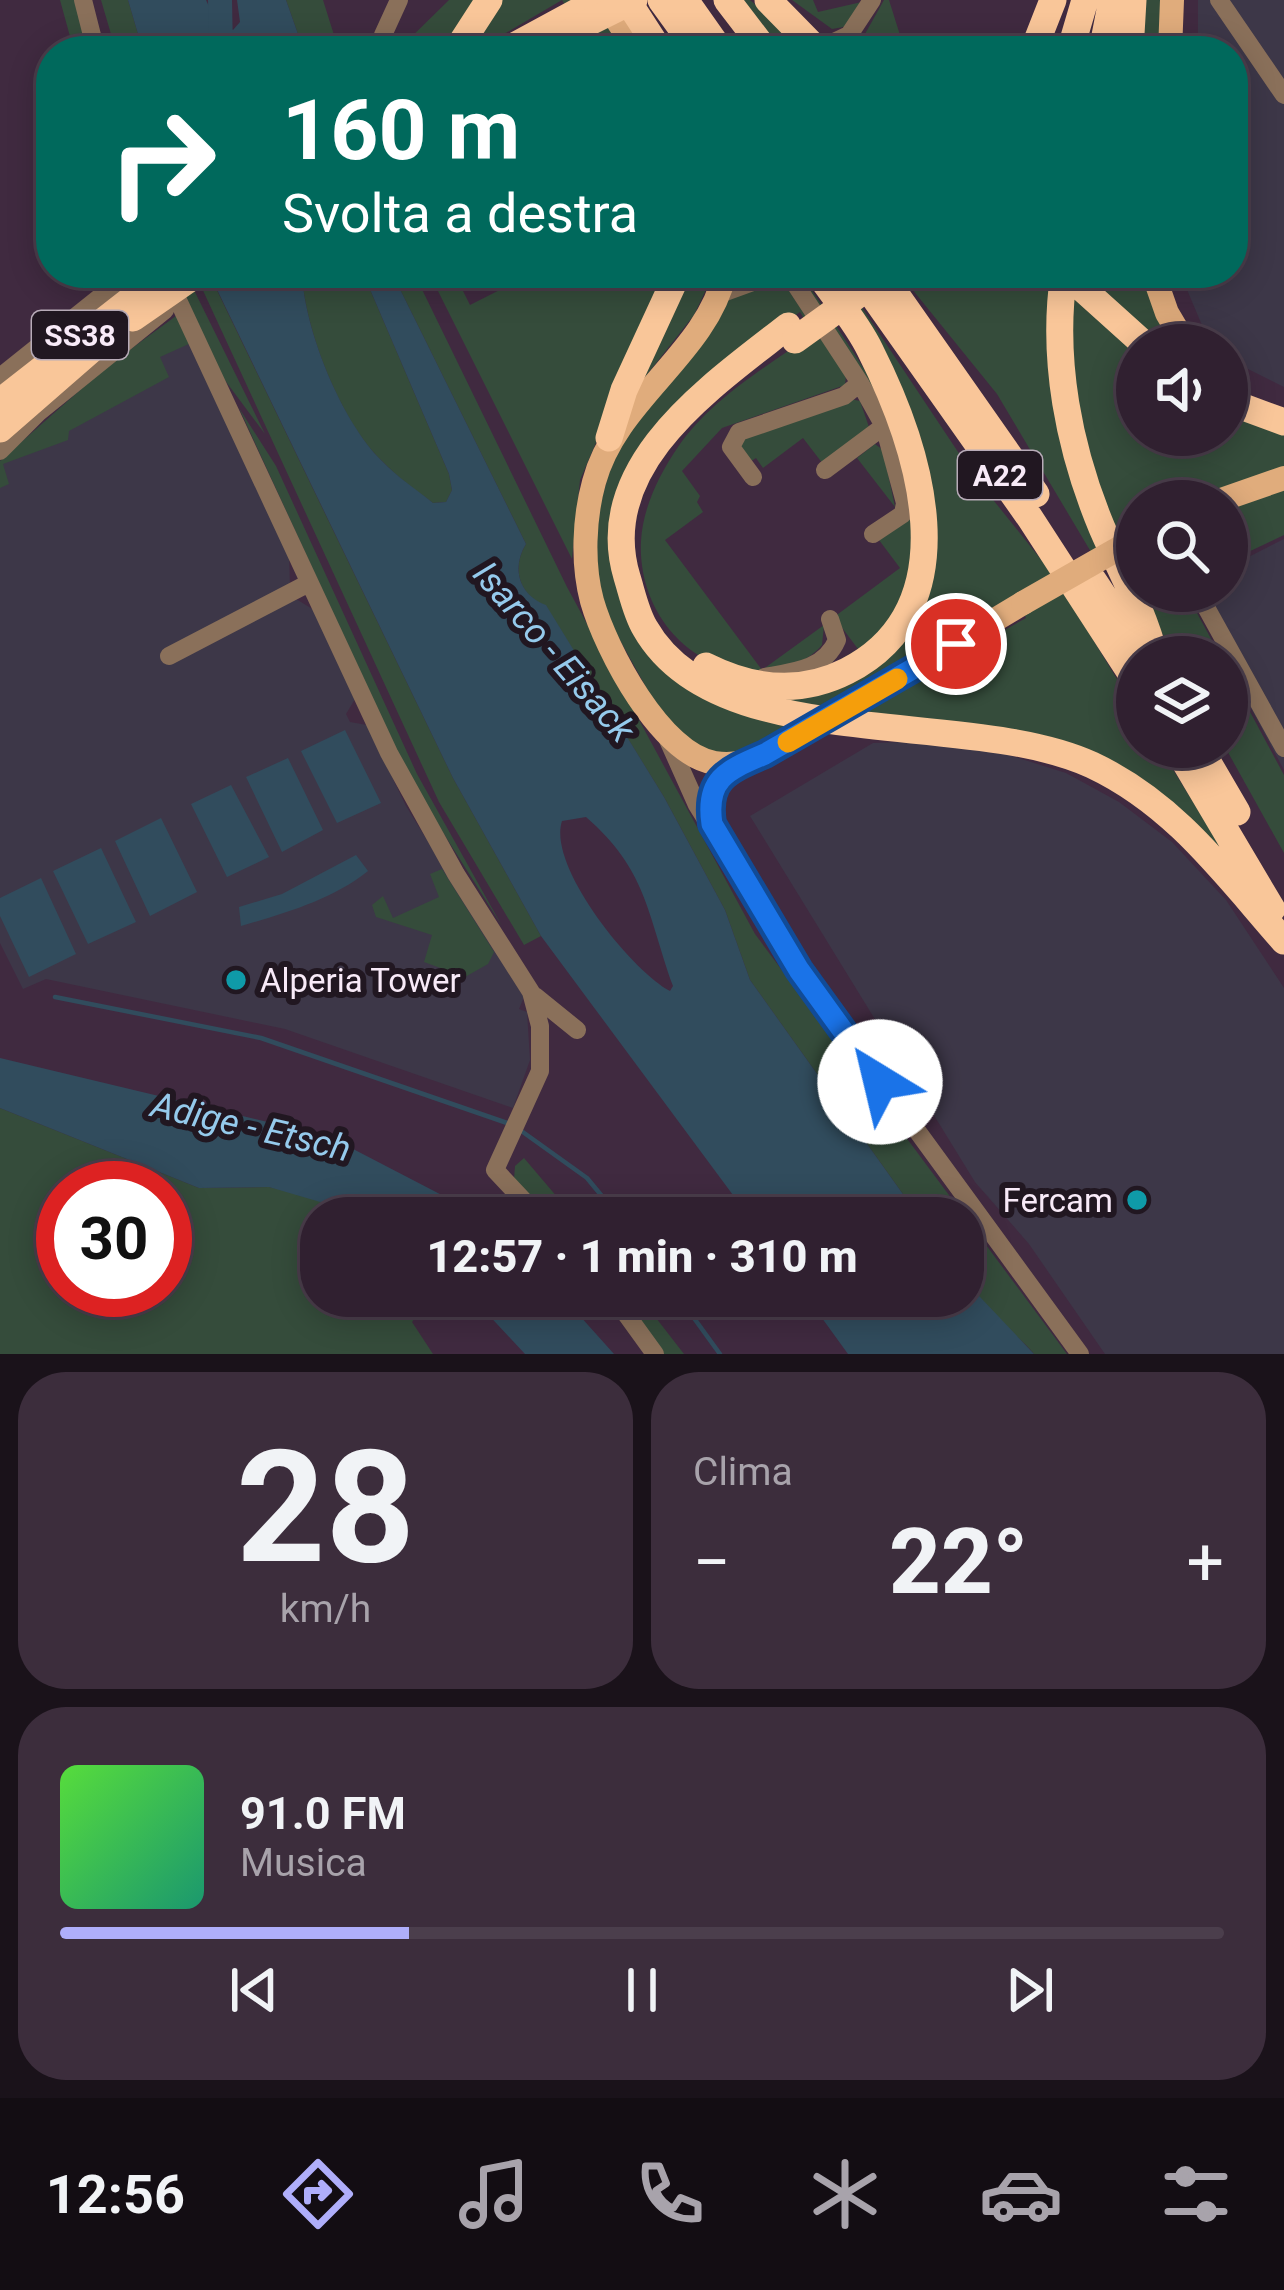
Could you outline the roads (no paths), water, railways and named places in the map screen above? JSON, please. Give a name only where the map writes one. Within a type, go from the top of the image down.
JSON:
[{"type":"highway","points":[[466,36],[489,0]]},
{"type":"highway","points":[[554,36],[602,0]]},
{"type":"highway","points":[[541,36],[630,0],[651,36]]},
{"type":"highway","points":[[661,0],[687,36]]},
{"type":"highway","points":[[685,0],[711,36]]},
{"type":"highway","points":[[727,0],[755,36]]},
{"type":"highway","points":[[1039,36],[1053,0]]},
{"type":"highway","points":[[1074,36],[1084,0]]},
{"type":"highway","points":[[1090,36],[1098,0]]},
{"type":"highway","points":[[1105,36],[1112,0]]},
{"type":"highway","points":[[1131,36],[1133,0]]},
{"type":"highway","points":[[779,10],[813,36]]},
{"type":"highway","name":"SS38","points":[[0,402],[61,349],[144,288]]},
{"type":"highway","name":"SS38","points":[[0,429],[93,347],[176,288]]},
{"type":"highway","points":[[609,438],[624,390],[671,288]]},
{"type":"highway","points":[[828,288],[870,348],[915,464],[923,498],[922,579],[897,632],[863,663],[792,688],[741,681],[694,660],[664,628],[643,586],[640,515],[661,462],[683,433],[792,333],[843,288]]},
{"type":"highway","points":[[862,288],[685,409],[642,465],[632,492],[622,561],[644,626],[664,655],[739,701],[794,717],[1007,739],[1094,766],[1174,818],[1284,941]]},
{"type":"highway","name":"A22","points":[[870,288],[1116,651]]},
{"type":"highway","name":"A22","points":[[895,288],[1130,636]]},
{"type":"highway","points":[[1064,288],[1061,355],[1079,464],[1150,636]]},
{"type":"highway","points":[[1078,288],[1120,324]]},
{"type":"highway","points":[[1248,409],[1284,422]]},
{"type":"highway","points":[[1188,768],[1284,930]]},
{"type":"highway","points":[[1210,768],[1284,894]]},
{"type":"main road","points":[[602,0],[624,36]]},
{"type":"main road","points":[[1171,36],[1172,0]]},
{"type":"main road","points":[[718,288],[609,438],[586,525],[592,602],[668,740],[684,754],[731,765],[765,754],[1116,550]]},
{"type":"main road","points":[[1159,288],[1174,324]]},
{"type":"main road","points":[[1248,396],[1284,413]]},
{"type":"main road","points":[[1248,491],[1284,478]]},
{"type":"street","points":[[82,0],[92,36]]},
{"type":"street","points":[[383,36],[399,0]]},
{"type":"street","points":[[846,36],[872,0]]},
{"type":"street","points":[[1219,0],[1244,36]]},
{"type":"street","points":[[1248,42],[1284,94]]},
{"type":"street","points":[[0,376],[111,288]]},
{"type":"street","points":[[172,288],[389,753],[456,874],[531,992],[577,1030]]},
{"type":"street","points":[[798,288],[884,427],[905,503],[896,521],[873,534]]},
{"type":"street","points":[[0,451],[39,412],[178,300]]},
{"type":"street","points":[[753,477],[731,447],[739,432],[844,396],[860,383]]},
{"type":"street","points":[[825,470],[884,427]]},
{"type":"street","points":[[169,656],[309,584]]},
{"type":"street","points":[[1209,612],[1284,748]]},
{"type":"street","points":[[741,681],[818,664],[837,640],[830,619]]},
{"type":"street","points":[[1262,707],[1284,704]]},
{"type":"street","points":[[668,740],[674,763],[799,970],[1080,1354]]},
{"type":"street","points":[[712,824],[712,790],[731,765]]},
{"type":"street","points":[[520,1197],[495,1170],[542,1055],[531,992]]},
{"type":"street","points":[[629,1317],[656,1354]]},
{"type":"water","points":[[128,0],[206,0],[212,13],[233,30],[240,22],[237,0],[286,0],[299,36],[139,36]]},
{"type":"water","points":[[216,288],[303,288],[317,346],[352,422],[394,472],[433,503],[446,502],[452,490],[449,474],[369,288],[399,288],[526,544],[519,562],[524,588],[546,605],[664,797],[725,910],[750,980],[905,1197],[734,1197],[541,936],[453,778]],"holes":[[[586,817],[633,875],[673,986],[670,991],[615,940],[579,889],[567,864],[562,821]]]},
{"type":"water","points":[[345,730],[381,803],[337,823],[301,751]]},
{"type":"water","points":[[288,758],[323,830],[282,852],[246,777]]},
{"type":"water","points":[[231,785],[269,857],[227,877],[191,804]]},
{"type":"water","points":[[161,818],[197,892],[150,916],[115,841]]},
{"type":"water","points":[[101,848],[136,922],[88,944],[53,871]]},
{"type":"water","points":[[356,855],[368,871],[354,881],[308,904],[241,926],[239,907],[282,894]]},
{"type":"water","points":[[41,878],[76,954],[29,977],[0,916],[0,898]]},
{"type":"water","name":"Adige - Etsch","points":[[0,1058],[330,1137],[446,1197],[303,1197],[269,1187],[199,1188],[192,1185],[192,1161],[132,1161],[0,1108]]},
{"type":"water","points":[[984,1301],[1034,1354],[848,1354],[821,1317],[984,1317]]},
{"type":"water","points":[[491,1317],[581,1317],[614,1354],[525,1354]]},
{"type":"waterway","name":"Isarco - Eisack","points":[[220,0],[221,36]]},
{"type":"waterway","points":[[55,997],[261,1038],[510,1124]]},
{"type":"waterway","points":[[520,1130],[587,1178],[603,1197]]},
{"type":"waterway","points":[[693,1317],[720,1354]]},
{"type":"place","name":"Alperia Tower","points":[[236,980]]},
{"type":"place","name":"Fercam","points":[[1137,1200]]}]
